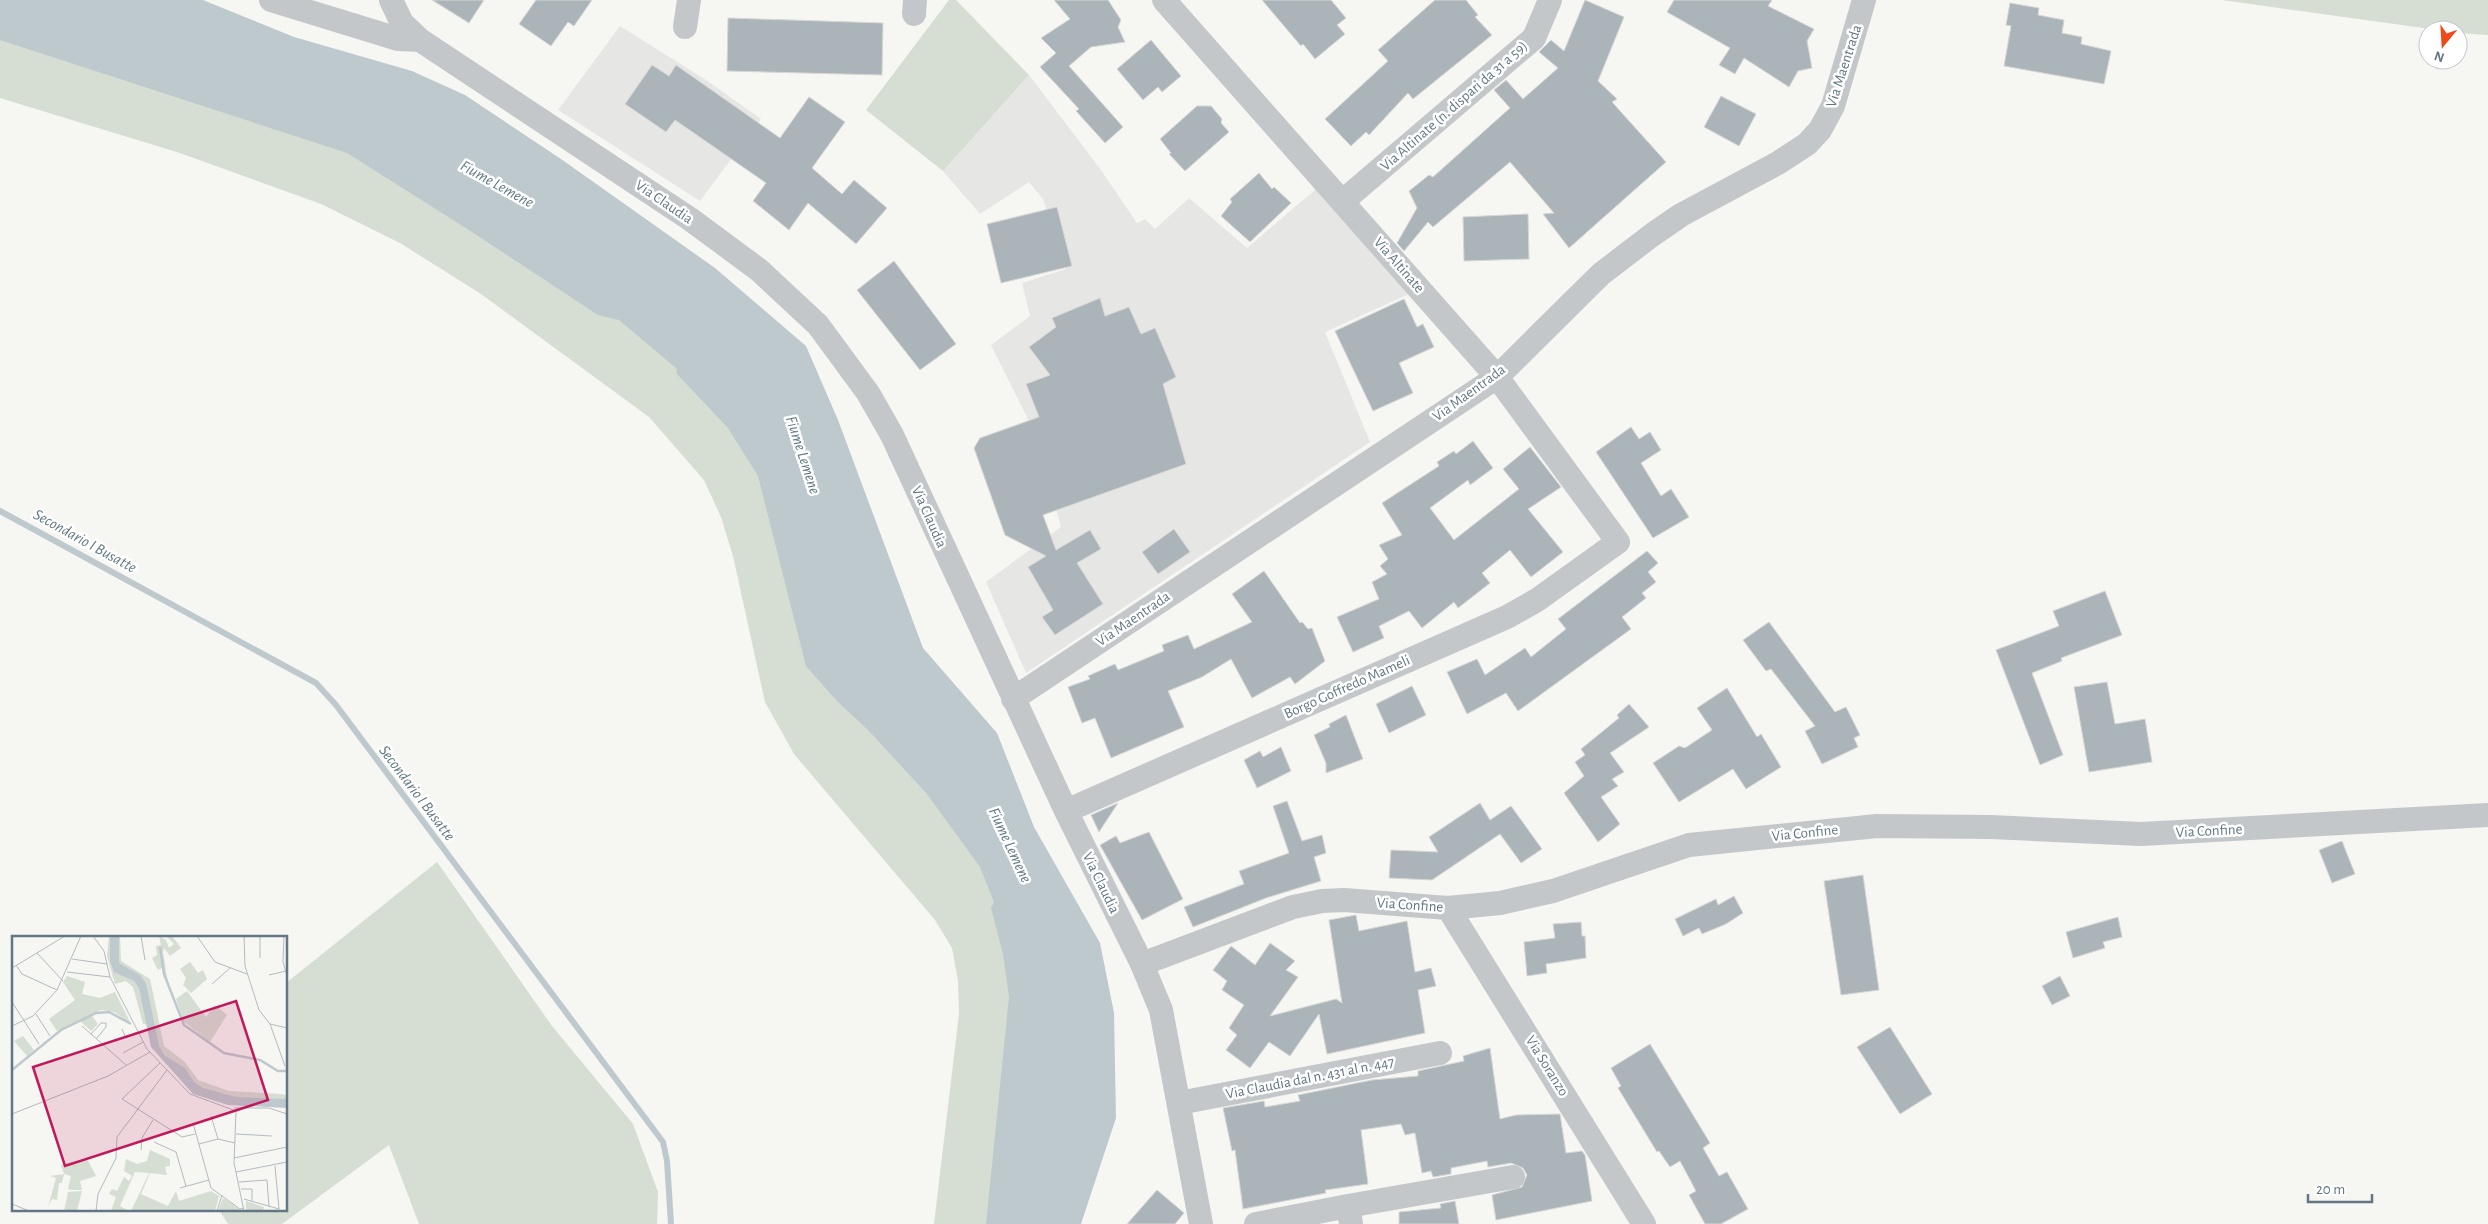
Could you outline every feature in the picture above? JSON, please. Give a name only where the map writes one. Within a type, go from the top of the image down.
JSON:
[{"type":"street","points":[[271,0],[398,39],[420,40]]},
{"type":"street","name":"Via Claudia","points":[[391,0],[402,23],[420,40],[690,219],[759,270],[818,325],[842,354],[868,393],[892,435],[1013,699],[1142,964],[1160,1010],[1201,1224]]},
{"type":"street","points":[[685,27],[689,0]]},
{"type":"street","name":"Via Altinate","points":[[1164,0],[1496,377],[1618,542]]},
{"type":"street","name":"Via Altinate (n. dispari da 31 a 59)","points":[[1343,201],[1534,38],[1550,0]]},
{"type":"street","name":"Via Maentrada","points":[[1013,699],[1496,377],[1601,274],[1652,235],[1681,215],[1778,163],[1807,144],[1820,130],[1833,106],[1864,0]]},
{"type":"street","name":"Borgo Goffredo Mameli","points":[[1066,811],[1507,616],[1538,600],[1618,542]]},
{"type":"street","name":"Via Confine","points":[[1142,964],[1294,907],[1322,901],[1353,901],[1448,908],[1500,903],[1553,891],[1689,846],[1877,826],[1991,827],[2140,834],[2488,815]]},
{"type":"street","name":"Via Soranzo","points":[[1448,908],[1644,1224]]},
{"type":"street","name":"Via Claudia dal n. 431 al n. 447","points":[[1179,1103],[1440,1053]]},
{"type":"street","points":[[1256,1224],[1350,1215],[1513,1177]]},
{"type":"shaded area","points":[[0,0],[648,266],[896,677],[1008,788],[1059,1224],[934,1224],[959,1014],[958,981],[952,948],[935,920],[794,754],[765,702],[733,556],[721,517],[704,480],[649,417],[481,294],[400,243],[321,204],[180,153],[0,98]]},
{"type":"shaded area","points":[[949,0],[956,0],[1029,75],[943,171],[866,110]]},
{"type":"shaded area","points":[[2222,0],[2488,0],[2488,35],[2468,34],[2468,20],[2418,20],[2418,27]]},
{"type":"shaded area","points":[[620,26],[706,80],[761,119],[700,201],[558,110]]},
{"type":"shaded area","points":[[1029,75],[1101,170],[1137,223],[1145,219],[1155,229],[1189,198],[1247,248],[1316,189],[1409,294],[1325,332],[1370,442],[1026,673],[986,582],[1061,527],[1036,435],[991,345],[1030,316],[1022,283],[1066,269],[1043,199],[1029,182],[980,214],[943,171]]},
{"type":"shaded area","points":[[437,862],[552,1026],[633,1124],[658,1192],[657,1224],[419,1224],[389,1145],[282,1224],[228,1224],[220,1212],[288,1212],[288,981]]},
{"type":"water","name":"Fiume Lemene","points":[[0,0],[203,0],[294,37],[412,71],[465,95],[561,159],[715,268],[806,346],[838,420],[923,648],[997,733],[1034,827],[1100,943],[1114,1013],[1116,1118],[1081,1224],[986,1224],[1009,997],[1003,954],[991,908],[994,902],[980,867],[927,794],[869,731],[836,700],[806,666],[758,476],[728,428],[677,374],[676,368],[619,320],[598,315],[347,153],[0,40]]},
{"type":"building","points":[[432,0],[484,0],[469,23]]},
{"type":"building","points":[[536,0],[592,0],[574,26],[568,22],[551,46],[519,24]]},
{"type":"building","points":[[1054,0],[1108,0],[1121,20],[1118,27],[1125,42],[1091,47],[1069,66],[1123,127],[1105,143],[1076,111],[1079,109],[1040,67],[1056,53],[1041,38],[1070,19]]},
{"type":"building","points":[[1262,0],[1331,0],[1346,18],[1337,25],[1345,34],[1315,59],[1303,44],[1301,46]]},
{"type":"building","points":[[1435,0],[1466,0],[1478,15],[1475,17],[1492,35],[1413,99],[1408,93],[1369,135],[1366,132],[1351,146],[1325,119],[1388,61],[1378,50]]},
{"type":"building","points":[[1585,0],[1624,17],[1598,81],[1617,99],[1612,102],[1666,162],[1569,248],[1543,214],[1554,213],[1510,162],[1433,227],[1428,222],[1404,251],[1397,243],[1417,208],[1409,191],[1429,175],[1433,177],[1510,108],[1494,90],[1506,80],[1523,99],[1558,68],[1539,52],[1551,40],[1564,51]]},
{"type":"building","points":[[1674,0],[1772,0],[1768,6],[1814,29],[1807,41],[1812,68],[1798,71],[1789,87],[1744,58],[1735,74],[1719,65],[1730,48],[1667,12]]},
{"type":"building","points":[[2010,3],[2039,8],[2038,15],[2064,20],[2062,33],[2082,37],[2081,44],[2111,51],[2104,84],[2004,66],[2011,26],[2006,25]]},
{"type":"building","points":[[728,18],[883,23],[882,75],[727,71]]},
{"type":"building","points":[[1151,40],[1181,76],[1162,92],[1158,87],[1143,100],[1117,69]]},
{"type":"building","points":[[652,65],[669,76],[676,65],[780,138],[809,97],[845,122],[812,168],[842,194],[854,180],[887,208],[856,244],[808,203],[789,230],[753,201],[766,183],[675,120],[666,132],[625,104]]},
{"type":"building","points":[[1721,96],[1756,114],[1739,146],[1704,127]]},
{"type":"building","points":[[1197,106],[1211,106],[1222,119],[1221,123],[1229,132],[1185,171],[1169,154],[1171,153],[1160,139]]},
{"type":"building","points":[[1259,173],[1272,189],[1274,187],[1291,203],[1250,242],[1221,216],[1232,202],[1230,199]]},
{"type":"building","points":[[1057,207],[1072,266],[1001,283],[987,224]]},
{"type":"building","points":[[1528,214],[1529,259],[1464,261],[1463,217]]},
{"type":"building","points":[[894,261],[956,344],[920,370],[857,290]]},
{"type":"building","points":[[1100,298],[1105,316],[1129,307],[1141,334],[1155,328],[1176,377],[1163,384],[1186,464],[1043,515],[1056,550],[1090,530],[1101,549],[1077,563],[1103,604],[1055,635],[1042,617],[1053,610],[1028,567],[1046,556],[1005,535],[974,448],[980,438],[1039,417],[1026,384],[1050,375],[1029,347],[1056,327],[1052,318]]},
{"type":"building","points":[[1404,299],[1417,327],[1423,324],[1434,347],[1399,363],[1413,393],[1373,411],[1335,331]]},
{"type":"building","points":[[1631,427],[1639,439],[1650,432],[1661,450],[1641,463],[1661,496],[1671,489],[1689,517],[1653,538],[1596,452]]},
{"type":"building","points":[[1473,441],[1493,468],[1470,485],[1468,480],[1430,508],[1454,540],[1519,489],[1503,469],[1530,447],[1561,487],[1528,509],[1563,552],[1531,577],[1510,550],[1482,573],[1490,583],[1458,608],[1454,602],[1422,628],[1409,611],[1379,626],[1384,638],[1353,652],[1337,617],[1379,599],[1372,582],[1387,574],[1380,566],[1388,559],[1379,545],[1402,535],[1382,503],[1439,466],[1437,462],[1454,451],[1456,454]]},
{"type":"building","points":[[1174,529],[1190,552],[1158,574],[1142,552]]},
{"type":"building","points":[[1647,551],[1658,563],[1648,572],[1656,582],[1642,593],[1646,598],[1622,617],[1631,629],[1518,711],[1506,693],[1467,714],[1447,672],[1477,659],[1485,675],[1525,648],[1531,657],[1566,629],[1558,619]]},
{"type":"building","points":[[1264,571],[1300,623],[1302,622],[1308,629],[1312,628],[1325,661],[1295,684],[1290,677],[1252,698],[1231,659],[1202,677],[1168,691],[1184,727],[1111,758],[1095,718],[1082,723],[1068,687],[1090,679],[1088,676],[1115,664],[1118,670],[1164,651],[1162,645],[1188,635],[1194,649],[1252,622],[1232,594]]},
{"type":"building","points":[[2105,591],[2122,635],[2061,658],[2062,661],[2032,673],[2063,755],[2040,765],[1996,650],[2059,626],[2053,611]]},
{"type":"building","points":[[1769,622],[1835,712],[1846,707],[1860,735],[1854,738],[1858,747],[1822,764],[1805,731],[1815,726],[1771,669],[1766,671],[1743,640]]},
{"type":"building","points":[[2107,682],[2115,724],[2145,719],[2152,762],[2089,772],[2074,687]]},
{"type":"building","points":[[1412,686],[1426,715],[1389,733],[1376,704]]},
{"type":"building","points":[[1727,688],[1757,737],[1761,734],[1781,767],[1746,789],[1733,769],[1679,802],[1653,763],[1679,746],[1685,748],[1712,730],[1697,708]]},
{"type":"building","points":[[1629,704],[1649,727],[1610,753],[1624,772],[1612,779],[1618,786],[1601,797],[1620,824],[1598,842],[1564,793],[1584,776],[1575,762],[1585,755],[1581,749],[1619,718],[1617,715]]},
{"type":"building","points":[[1346,715],[1363,759],[1326,773],[1326,763],[1314,735],[1330,727],[1329,724]]},
{"type":"building","points":[[1281,747],[1291,771],[1257,788],[1244,760],[1260,751],[1263,757]]},
{"type":"building","points":[[1287,801],[1302,841],[1322,835],[1326,853],[1314,857],[1321,881],[1266,898],[1193,927],[1184,907],[1244,884],[1239,871],[1289,853],[1273,806]]},
{"type":"building","points":[[1118,803],[1099,832],[1091,815]]},
{"type":"building","points":[[1480,803],[1490,820],[1511,806],[1542,849],[1521,863],[1500,834],[1432,880],[1389,878],[1391,850],[1438,852],[1429,837]]},
{"type":"building","points":[[1149,832],[1183,899],[1142,920],[1100,845],[1116,836],[1120,843]]},
{"type":"building","points":[[2342,841],[2355,874],[2332,883],[2319,850]]},
{"type":"building","points":[[1863,875],[1879,990],[1841,995],[1824,881]]},
{"type":"building","points":[[1734,896],[1743,913],[1726,924],[1702,934],[1699,928],[1683,936],[1675,919],[1716,899],[1718,905]]},
{"type":"building","points":[[1356,915],[1359,931],[1407,921],[1415,972],[1431,968],[1436,986],[1418,990],[1425,1033],[1327,1054],[1319,1014],[1290,1056],[1269,1042],[1250,1068],[1226,1050],[1237,1035],[1229,1028],[1244,1005],[1222,990],[1227,981],[1213,970],[1231,946],[1255,965],[1270,943],[1295,961],[1286,970],[1298,977],[1270,1016],[1336,999],[1342,1003],[1329,920]]},
{"type":"building","points":[[2118,917],[2122,937],[2103,942],[2105,948],[2073,958],[2066,932]]},
{"type":"building","points":[[1581,922],[1582,936],[1585,936],[1586,958],[1546,964],[1547,973],[1527,976],[1524,942],[1555,938],[1553,924]]},
{"type":"building","points":[[2060,976],[2070,996],[2052,1005],[2042,986]]},
{"type":"building","points":[[1890,1027],[1932,1094],[1900,1114],[1857,1047]]},
{"type":"building","points":[[1650,1044],[1710,1143],[1703,1148],[1719,1176],[1727,1172],[1748,1209],[1721,1224],[1705,1224],[1689,1195],[1696,1191],[1680,1161],[1670,1167],[1659,1151],[1657,1152],[1618,1088],[1621,1086],[1611,1068]]},
{"type":"building","points":[[1490,1048],[1500,1119],[1516,1115],[1560,1114],[1566,1153],[1582,1151],[1585,1155],[1592,1201],[1496,1220],[1492,1195],[1522,1187],[1527,1175],[1523,1168],[1511,1163],[1488,1167],[1487,1161],[1451,1168],[1451,1174],[1433,1177],[1431,1171],[1422,1173],[1415,1133],[1405,1135],[1401,1124],[1361,1130],[1368,1184],[1325,1190],[1326,1193],[1243,1209],[1235,1150],[1232,1151],[1223,1108],[1264,1101],[1265,1107],[1300,1101],[1298,1095],[1372,1080],[1418,1076],[1418,1071],[1464,1061],[1463,1056]]},
{"type":"building","points":[[1157,1190],[1184,1213],[1175,1224],[1127,1224]]},
{"type":"building","points":[[1455,1201],[1459,1224],[1399,1224],[1399,1212],[1441,1208],[1440,1204]]},
{"type":"waterway","name":"Secondario I Busatte","points":[[0,511],[316,683],[336,705],[663,1142],[667,1161],[671,1224]]}]
